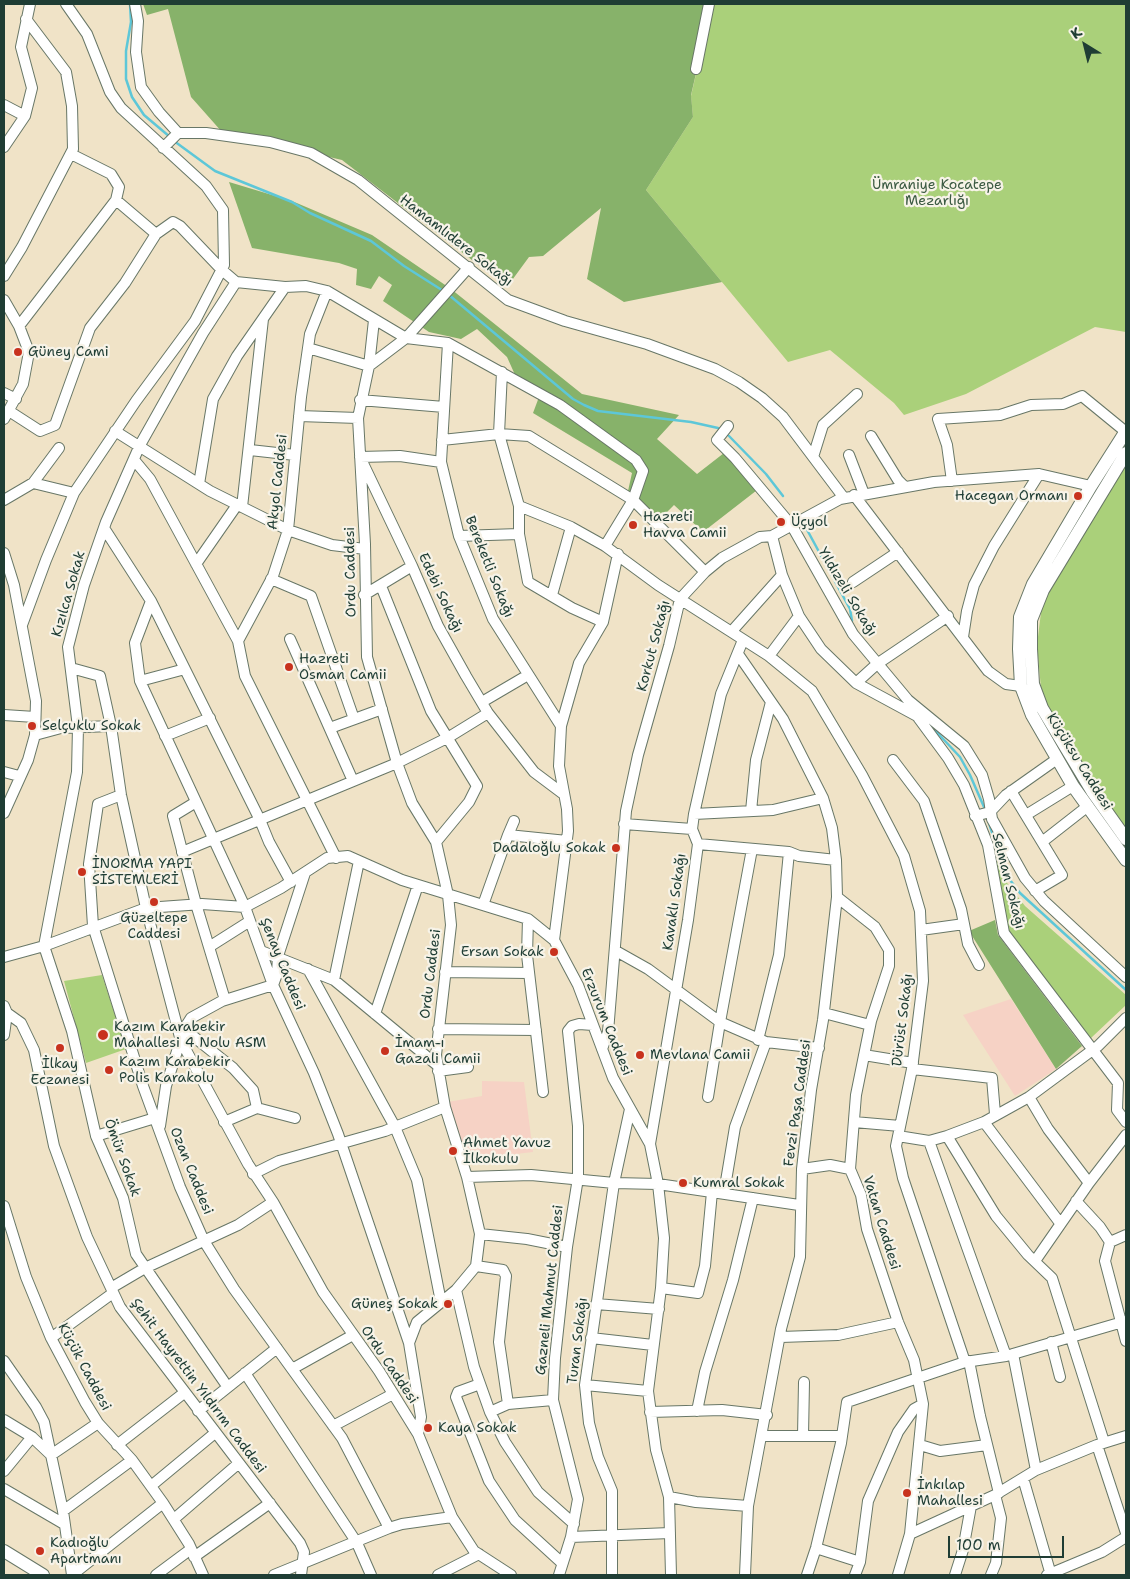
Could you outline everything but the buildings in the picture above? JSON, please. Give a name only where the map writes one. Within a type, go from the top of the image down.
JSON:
[{"type":"main road","name":"Küçüksu Caddesi","points":[[1126,432],[1043,590],[1032,620],[1033,684],[1042,708],[1092,791],[1126,839]]},
{"type":"main road","name":"Küçüksu Caddesi","points":[[1126,453],[1096,488],[1033,584],[1020,618],[1021,686],[1032,715],[1073,786],[1126,860]]},
{"type":"main road","points":[[4,1551],[43,1575]]},
{"type":"street","points":[[4,148],[25,116],[32,88],[21,47],[30,4]]},
{"type":"street","points":[[66,4],[87,34],[116,100],[171,140]]},
{"type":"street","points":[[22,625],[74,493],[115,431],[195,321],[224,265],[223,210],[171,140],[159,112],[141,87],[136,52],[138,21],[135,4]]},
{"type":"street","points":[[696,69],[709,4]]},
{"type":"street","points":[[4,276],[22,247],[73,149],[72,106],[66,72],[26,19]]},
{"type":"street","points":[[4,105],[25,116]]},
{"type":"street","name":"Hamamlıdere Sokağı","points":[[171,140],[206,133],[270,142],[311,153],[358,180],[508,300],[565,322],[647,344],[715,369],[739,382],[762,398],[783,417],[813,457],[854,496],[948,616],[988,671],[1006,684],[1021,686]]},
{"type":"street","points":[[19,326],[116,200],[119,187],[111,174],[71,154]]},
{"type":"street","points":[[116,200],[156,234]]},
{"type":"street","points":[[4,300],[19,326],[29,352],[23,384],[6,415],[40,431],[55,425],[90,328],[125,283],[156,234],[173,222],[180,226],[236,282],[285,287],[306,286],[327,291],[406,338],[448,343],[560,405],[636,460],[643,471],[632,500],[606,546]]},
{"type":"street","points":[[308,348],[369,366],[406,338],[423,317],[445,297],[469,267]]},
{"type":"street","name":"Kızılca Sokak","points":[[44,946],[77,772],[78,727],[68,647],[84,585],[104,528],[135,461],[140,445],[203,332],[236,282]]},
{"type":"street","points":[[199,484],[213,399],[237,356],[285,287]]},
{"type":"street","name":"Akyol Caddesi","points":[[238,641],[271,579],[288,530],[299,416],[310,334],[327,291]]},
{"type":"street","points":[[196,564],[239,506],[250,450],[264,318]]},
{"type":"street","name":"Ordu Caddesi","points":[[374,320],[369,366],[360,400],[358,418],[365,549],[364,595],[367,657],[397,763],[412,803],[436,842],[448,895],[451,924],[436,1056],[444,1107],[467,1177],[480,1234],[476,1266],[456,1290],[417,1322],[409,1343],[421,1417],[418,1434]]},
{"type":"street","name":"Bereketli Sokağı","points":[[448,343],[441,462],[459,536],[493,619],[560,726]]},
{"type":"street","points":[[502,372],[499,434],[519,506],[519,534],[528,582],[572,608],[603,622]]},
{"type":"street","points":[[4,392],[16,399]]},
{"type":"street","points":[[813,457],[823,425],[857,394]]},
{"type":"street","points":[[952,481],[947,445],[938,419],[1000,415],[1031,405],[1063,404],[1082,396],[1126,432]]},
{"type":"street","points":[[360,400],[444,407]]},
{"type":"street","points":[[299,416],[358,418]]},
{"type":"street","name":"Yıldızeli Sokağı","points":[[728,426],[717,440],[735,458],[792,526],[853,634],[908,700],[964,746],[982,775],[989,799],[992,819],[1025,878],[1035,891],[1126,977]]},
{"type":"street","points":[[115,431],[140,445],[199,484],[288,530],[332,545],[365,549]]},
{"type":"street","points":[[442,440],[499,434],[529,436],[632,500],[705,572]]},
{"type":"street","points":[[871,436],[898,480],[905,486]]},
{"type":"street","points":[[4,500],[33,484],[59,448]]},
{"type":"street","points":[[250,450],[295,455]]},
{"type":"street","points":[[849,455],[854,496]]},
{"type":"street","points":[[360,457],[400,456],[441,462]]},
{"type":"street","name":"Edebi Sokağı","points":[[360,457],[412,566],[438,626],[488,713],[534,772],[562,793]]},
{"type":"street","points":[[135,461],[150,478],[238,641],[245,676],[336,858]]},
{"type":"street","points":[[963,638],[974,585],[994,546],[1039,474]]},
{"type":"street","name":"Korkut Sokağı","points":[[602,1049],[608,1032],[616,951],[624,824],[638,756],[670,646],[680,599],[705,572],[722,558],[760,537],[772,536],[854,496],[905,486],[1039,474],[1096,488]]},
{"type":"street","points":[[33,484],[74,493]]},
{"type":"street","name":"Dürüst Sokağı","points":[[519,506],[571,527],[606,546],[680,599],[769,656],[812,691],[862,775],[904,856],[920,911],[924,980],[912,1066],[896,1146],[902,1178],[967,1362],[987,1445],[1000,1518],[996,1563],[991,1575]]},
{"type":"street","points":[[552,595],[571,527]]},
{"type":"street","points":[[104,528],[151,601],[260,820],[269,842],[291,882]]},
{"type":"street","points":[[459,536],[519,534]]},
{"type":"street","name":"Selman Sokağı","points":[[772,536],[782,575],[799,616],[821,649],[856,682],[917,716],[948,758],[964,785],[992,862],[997,904],[1004,933],[1118,1083],[1117,1110],[1126,1122]]},
{"type":"street","points":[[853,582],[898,552]]},
{"type":"street","points":[[4,553],[14,585],[36,701],[35,735],[28,760],[4,813]]},
{"type":"street","points":[[554,940],[567,841],[567,809],[562,793],[559,766],[560,726],[579,663],[603,622],[618,554]]},
{"type":"street","points":[[364,595],[412,566]]},
{"type":"street","points":[[732,631],[782,575]]},
{"type":"street","points":[[271,579],[311,596],[354,719]]},
{"type":"street","points":[[381,586],[431,711],[449,737],[477,786],[469,802],[436,842]]},
{"type":"street","name":"Şenay Caddesi","points":[[151,601],[135,643],[140,681],[245,907],[273,985],[314,1073],[340,1142],[409,1343]]},
{"type":"street","points":[[769,656],[799,616]]},
{"type":"street","points":[[856,682],[877,664],[948,616]]},
{"type":"street","points":[[290,639],[353,781]]},
{"type":"street","name":"Kavaklı Sokağı","points":[[650,1144],[698,844],[692,829],[694,814],[721,694],[743,640]]},
{"type":"street","name":"Fevzi Paşa Caddesi","points":[[738,654],[783,720],[823,798],[832,828],[836,860],[837,897],[824,1013],[802,1169],[799,1205],[800,1257],[781,1337],[748,1506],[745,1575]]},
{"type":"street","name":"Ordu Caddesi","points":[[71,668],[100,676],[111,726],[121,795],[146,908],[181,1041],[253,1174],[273,1202],[323,1292],[418,1434],[452,1517],[474,1551],[511,1575]]},
{"type":"street","points":[[140,681],[185,669]]},
{"type":"street","points":[[482,702],[528,675]]},
{"type":"street","points":[[751,811],[756,760],[771,702]]},
{"type":"street","points":[[330,728],[382,709]]},
{"type":"street","points":[[182,852],[397,763],[449,737],[488,713]]},
{"type":"street","points":[[4,715],[35,717]]},
{"type":"street","points":[[166,736],[210,718]]},
{"type":"street","points":[[35,735],[61,728],[111,726]]},
{"type":"street","points":[[975,816],[990,812],[1011,791],[1057,759]]},
{"type":"street","points":[[894,760],[924,801],[961,909],[968,944],[979,965]]},
{"type":"street","points":[[4,772],[20,776]]},
{"type":"street","points":[[1026,815],[1073,786]]},
{"type":"street","points":[[1011,791],[1062,874],[1035,891]]},
{"type":"street","name":"Ozan Caddesi","points":[[121,795],[98,804],[90,864],[93,926],[118,1010],[159,1130],[180,1187],[204,1241],[234,1289],[342,1438],[389,1528]]},
{"type":"street","points":[[694,814],[773,810],[823,798]]},
{"type":"street","points":[[196,802],[173,816],[196,904],[226,1000]]},
{"type":"street","points":[[1042,842],[1088,806]]},
{"type":"street","points":[[483,906],[514,821]]},
{"type":"street","points":[[624,824],[692,829]]},
{"type":"street","points":[[508,835],[567,841]]},
{"type":"street","points":[[698,844],[789,852],[836,860]]},
{"type":"street","points":[[708,1098],[752,849]]},
{"type":"street","points":[[724,1194],[735,1126],[762,1041],[779,954],[789,852]]},
{"type":"street","name":"Erzurum Caddesi","points":[[245,907],[291,882],[327,858],[348,856],[418,885],[528,919],[554,940],[578,985],[613,1078],[650,1144],[658,1184],[664,1238],[659,1309],[648,1391],[656,1450],[669,1497],[671,1575]]},
{"type":"street","points":[[334,980],[359,861]]},
{"type":"street","points":[[159,1130],[166,1086],[184,1029],[191,1018],[226,1000],[273,985],[277,974],[278,956],[305,872]]},
{"type":"street","points":[[375,1014],[418,885]]},
{"type":"street","name":"Vatan Caddesi","points":[[837,897],[875,927],[889,950],[889,966],[870,1025],[856,1095],[850,1169],[860,1195],[867,1229],[898,1322],[914,1360],[923,1404],[910,1534],[898,1575]]},
{"type":"street","points":[[4,957],[44,946],[93,926],[146,908],[196,904],[245,907]]},
{"type":"street","points":[[528,919],[527,956],[543,1092]]},
{"type":"street","points":[[209,947],[250,920]]},
{"type":"street","points":[[921,930],[964,924]]},
{"type":"street","name":"Ömür Sokak","points":[[44,946],[72,1031],[96,1136],[123,1198],[136,1254],[227,1386]]},
{"type":"street","points":[[261,951],[278,956],[334,980],[438,1068],[468,1067]]},
{"type":"street","points":[[616,951],[648,969],[720,1022],[762,1041],[819,1048]]},
{"type":"street","points":[[308,970],[395,1127],[417,1180],[440,1302]]},
{"type":"street","points":[[445,972],[529,973]]},
{"type":"street","points":[[4,1035],[5,1010]]},
{"type":"street","name":"Şehit Hayrettin Yıldırım Caddesi","points":[[5,1010],[21,1023],[34,1050],[54,1146],[87,1237],[120,1307],[300,1543],[304,1552],[301,1575]]},
{"type":"street","points":[[824,1013],[870,1025]]},
{"type":"street","points":[[854,1122],[899,1131],[929,1141],[984,1122],[995,1114],[1029,1098],[1092,1051],[1126,1018]]},
{"type":"street","name":"Gazneli Mahmut Caddesi","points":[[559,1575],[571,1537],[578,1499],[553,1400],[555,1358],[567,1247],[578,1178],[578,1126],[568,1031],[572,1026],[578,1024],[593,1025]]},
{"type":"street","points":[[184,1029],[233,1068],[253,1090],[257,1108]]},
{"type":"street","points":[[438,1029],[536,1030]]},
{"type":"street","points":[[864,1055],[912,1066],[992,1078],[995,1114]]},
{"type":"street","points":[[1029,1098],[1052,1136],[1089,1183]]},
{"type":"street","points":[[253,1174],[279,1161],[395,1127],[444,1107]]},
{"type":"street","points":[[224,1122],[257,1108],[295,1118]]},
{"type":"street","name":"Turan Sokağı","points":[[612,1575],[610,1536],[612,1491],[600,1462],[590,1427],[585,1386],[614,1183],[630,1108]]},
{"type":"street","points":[[96,1136],[155,1118]]},
{"type":"street","points":[[984,1122],[1060,1223]]},
{"type":"street","points":[[1035,1261],[1060,1223],[1126,1135]]},
{"type":"street","points":[[947,1136],[996,1216],[1052,1278],[1072,1336],[1126,1533]]},
{"type":"street","points":[[929,1141],[1010,1355],[1036,1470]]},
{"type":"street","points":[[802,1169],[830,1165],[850,1169]]},
{"type":"street","points":[[467,1177],[531,1175],[578,1178],[614,1183],[658,1184],[799,1205]]},
{"type":"street","points":[[661,1288],[698,1293],[705,1266],[712,1192]]},
{"type":"street","points":[[697,1411],[705,1372],[733,1280],[753,1198]]},
{"type":"street","points":[[1076,1201],[1100,1227],[1110,1242],[1105,1262],[1124,1322],[1126,1341]]},
{"type":"street","points":[[52,1338],[112,1290],[145,1268],[238,1225],[273,1202]]},
{"type":"street","name":"Küçük Caddesi","points":[[4,1206],[26,1277],[52,1338],[98,1423],[132,1460],[163,1503],[193,1553],[203,1575]]},
{"type":"street","points":[[480,1234],[527,1239],[567,1247]]},
{"type":"street","points":[[1110,1242],[1126,1235]]},
{"type":"street","points":[[4,1246],[14,1239]]},
{"type":"street","points":[[476,1266],[503,1270],[506,1276],[505,1304],[499,1342],[508,1404]]},
{"type":"street","points":[[456,1290],[474,1367],[490,1412],[505,1442],[538,1492],[574,1524]]},
{"type":"street","points":[[596,1304],[659,1309]]},
{"type":"street","points":[[781,1337],[838,1335],[898,1322]]},
{"type":"street","points":[[806,1575],[816,1548],[842,1436],[847,1402],[918,1376],[967,1362],[1010,1355],[1124,1322]]},
{"type":"street","points":[[292,1369],[353,1335]]},
{"type":"street","points":[[591,1338],[653,1345]]},
{"type":"street","points":[[1051,1342],[1060,1376]]},
{"type":"street","points":[[198,1411],[277,1348]]},
{"type":"street","points":[[4,1361],[36,1407],[44,1422],[63,1511],[72,1575],[163,1503]]},
{"type":"street","points":[[245,1373],[357,1543],[371,1575]]},
{"type":"street","points":[[804,1382],[804,1436]]},
{"type":"street","points":[[480,1384],[458,1392],[456,1397],[489,1481],[515,1520],[562,1563]]},
{"type":"street","points":[[585,1386],[648,1391]]},
{"type":"street","points":[[117,1444],[184,1393]]},
{"type":"street","points":[[333,1426],[393,1394]]},
{"type":"street","points":[[490,1412],[508,1404],[553,1400]]},
{"type":"street","points":[[855,1575],[860,1562],[868,1501],[898,1432],[914,1409],[923,1404]]},
{"type":"street","points":[[650,1412],[722,1410],[767,1415]]},
{"type":"street","points":[[6,1420],[32,1437],[51,1456]]},
{"type":"street","points":[[51,1456],[98,1423]]},
{"type":"street","points":[[151,1486],[215,1433]]},
{"type":"street","points":[[763,1436],[842,1436]]},
{"type":"street","points":[[910,1534],[997,1494],[1036,1470],[1101,1443],[1126,1436]]},
{"type":"street","points":[[4,1471],[32,1437]]},
{"type":"street","points":[[920,1445],[940,1451],[987,1445]]},
{"type":"street","points":[[63,1511],[132,1460]]},
{"type":"street","points":[[174,1519],[239,1463]]},
{"type":"street","points":[[1023,1478],[1049,1574],[1102,1552],[1126,1537]]},
{"type":"street","points":[[4,1489],[64,1524]]},
{"type":"street","points":[[669,1497],[696,1502],[748,1506]]},
{"type":"street","points":[[156,1575],[270,1503]]},
{"type":"street","points":[[955,1575],[963,1550],[971,1506]]},
{"type":"street","points":[[274,1575],[357,1543],[389,1528],[402,1524],[452,1517]]},
{"type":"street","points":[[571,1537],[670,1533]]},
{"type":"street","points":[[816,1548],[860,1562]]},
{"type":"street","points":[[438,1575],[479,1554]]},
{"type":"shaded area","points":[[1011,999],[1056,1069],[1015,1096],[963,1015]]},
{"type":"shaded area","points":[[482,1081],[524,1082],[533,1152],[465,1160],[448,1102],[482,1096]]},
{"type":"green space","points":[[143,4],[712,4],[691,95],[693,117],[646,190],[722,282],[624,302],[587,279],[601,208],[543,256],[529,257],[507,287],[342,160],[222,132],[191,97],[168,9],[147,15]]},
{"type":"green space","name":"Ümraniye Kocatepe Mezarlığı","points":[[712,4],[1126,4],[1126,332],[1095,327],[966,394],[904,415],[894,403],[830,350],[788,362],[646,190],[693,117],[691,96]]},
{"type":"green space","points":[[229,182],[292,201],[372,235],[451,289],[582,394],[679,415],[657,439],[697,474],[724,453],[761,487],[703,532],[674,505],[660,519],[628,491],[632,473],[533,413],[539,397],[516,377],[507,357],[477,329],[461,339],[429,332],[383,301],[392,285],[379,276],[371,289],[356,285],[357,269],[339,263],[252,248]]},
{"type":"green space","points":[[1126,464],[1126,834],[1096,794],[1042,699],[1037,645],[1043,596]]},
{"type":"green space","points":[[993,851],[1004,879],[1025,906],[1126,995],[1126,1005],[1091,1038],[1085,1037],[1006,931]]},
{"type":"green space","points":[[995,920],[998,935],[1082,1046],[1056,1069],[969,931]]},
{"type":"green space","points":[[102,975],[126,1049],[86,1063],[64,981]]},
{"type":"waterway","points":[[130,4],[131,22],[126,51],[126,79],[132,97],[144,115],[170,137]]},
{"type":"waterway","points":[[174,141],[215,171],[292,202],[310,213],[371,241],[404,266],[445,292]]},
{"type":"waterway","points":[[449,295],[573,399],[584,405],[598,411],[691,422],[718,428]]},
{"type":"waterway","points":[[729,436],[766,474],[783,496]]},
{"type":"waterway","points":[[805,526],[850,609],[852,621]]},
{"type":"waterway","points":[[931,726],[960,757],[984,807]]},
{"type":"waterway","points":[[989,823],[1010,880],[1020,893],[1126,990]]},
{"type":"place","name":"Güney Cami","points":[[18,352]]},
{"type":"place","name":"Hacegan Ormanı","points":[[1078,496]]},
{"type":"place","name":"Üçyol","points":[[781,522]]},
{"type":"place","name":"Hazreti Havva Camii","points":[[633,525]]},
{"type":"place","name":"Hazreti Osman Camii","points":[[289,667]]},
{"type":"place","name":"Selçuklu Sokak","points":[[32,726]]},
{"type":"place","name":"Dadaloğlu Sokak","points":[[616,848]]},
{"type":"place","name":"İNORMA YAPI SİSTEMLERİ","points":[[82,872]]},
{"type":"place","name":"Güzeltepe Caddesi","points":[[154,902]]},
{"type":"place","name":"Ersan Sokak","points":[[554,952]]},
{"type":"place","name":"Kazım Karabekir Mahallesi 4 Nolu ASM","points":[[103,1035]]},
{"type":"place","name":"İlkay Eczanesi","points":[[60,1048]]},
{"type":"place","name":"İmam-ı Gazali Camii","points":[[385,1051]]},
{"type":"place","name":"Mevlana Camii","points":[[640,1055]]},
{"type":"place","name":"Kazım Karabekir Polis Karakolu","points":[[109,1070]]},
{"type":"place","name":"Ahmet Yavuz İlkokulu","points":[[453,1151]]},
{"type":"place","name":"Kumral Sokak","points":[[683,1183]]},
{"type":"place","name":"Güneş Sokak","points":[[448,1304]]},
{"type":"place","name":"Kaya Sokak","points":[[428,1428]]},
{"type":"place","name":"İnkılap Mahallesi","points":[[907,1493]]},
{"type":"place","name":"Kadıoğlu Apartmanı","points":[[40,1551]]}]
